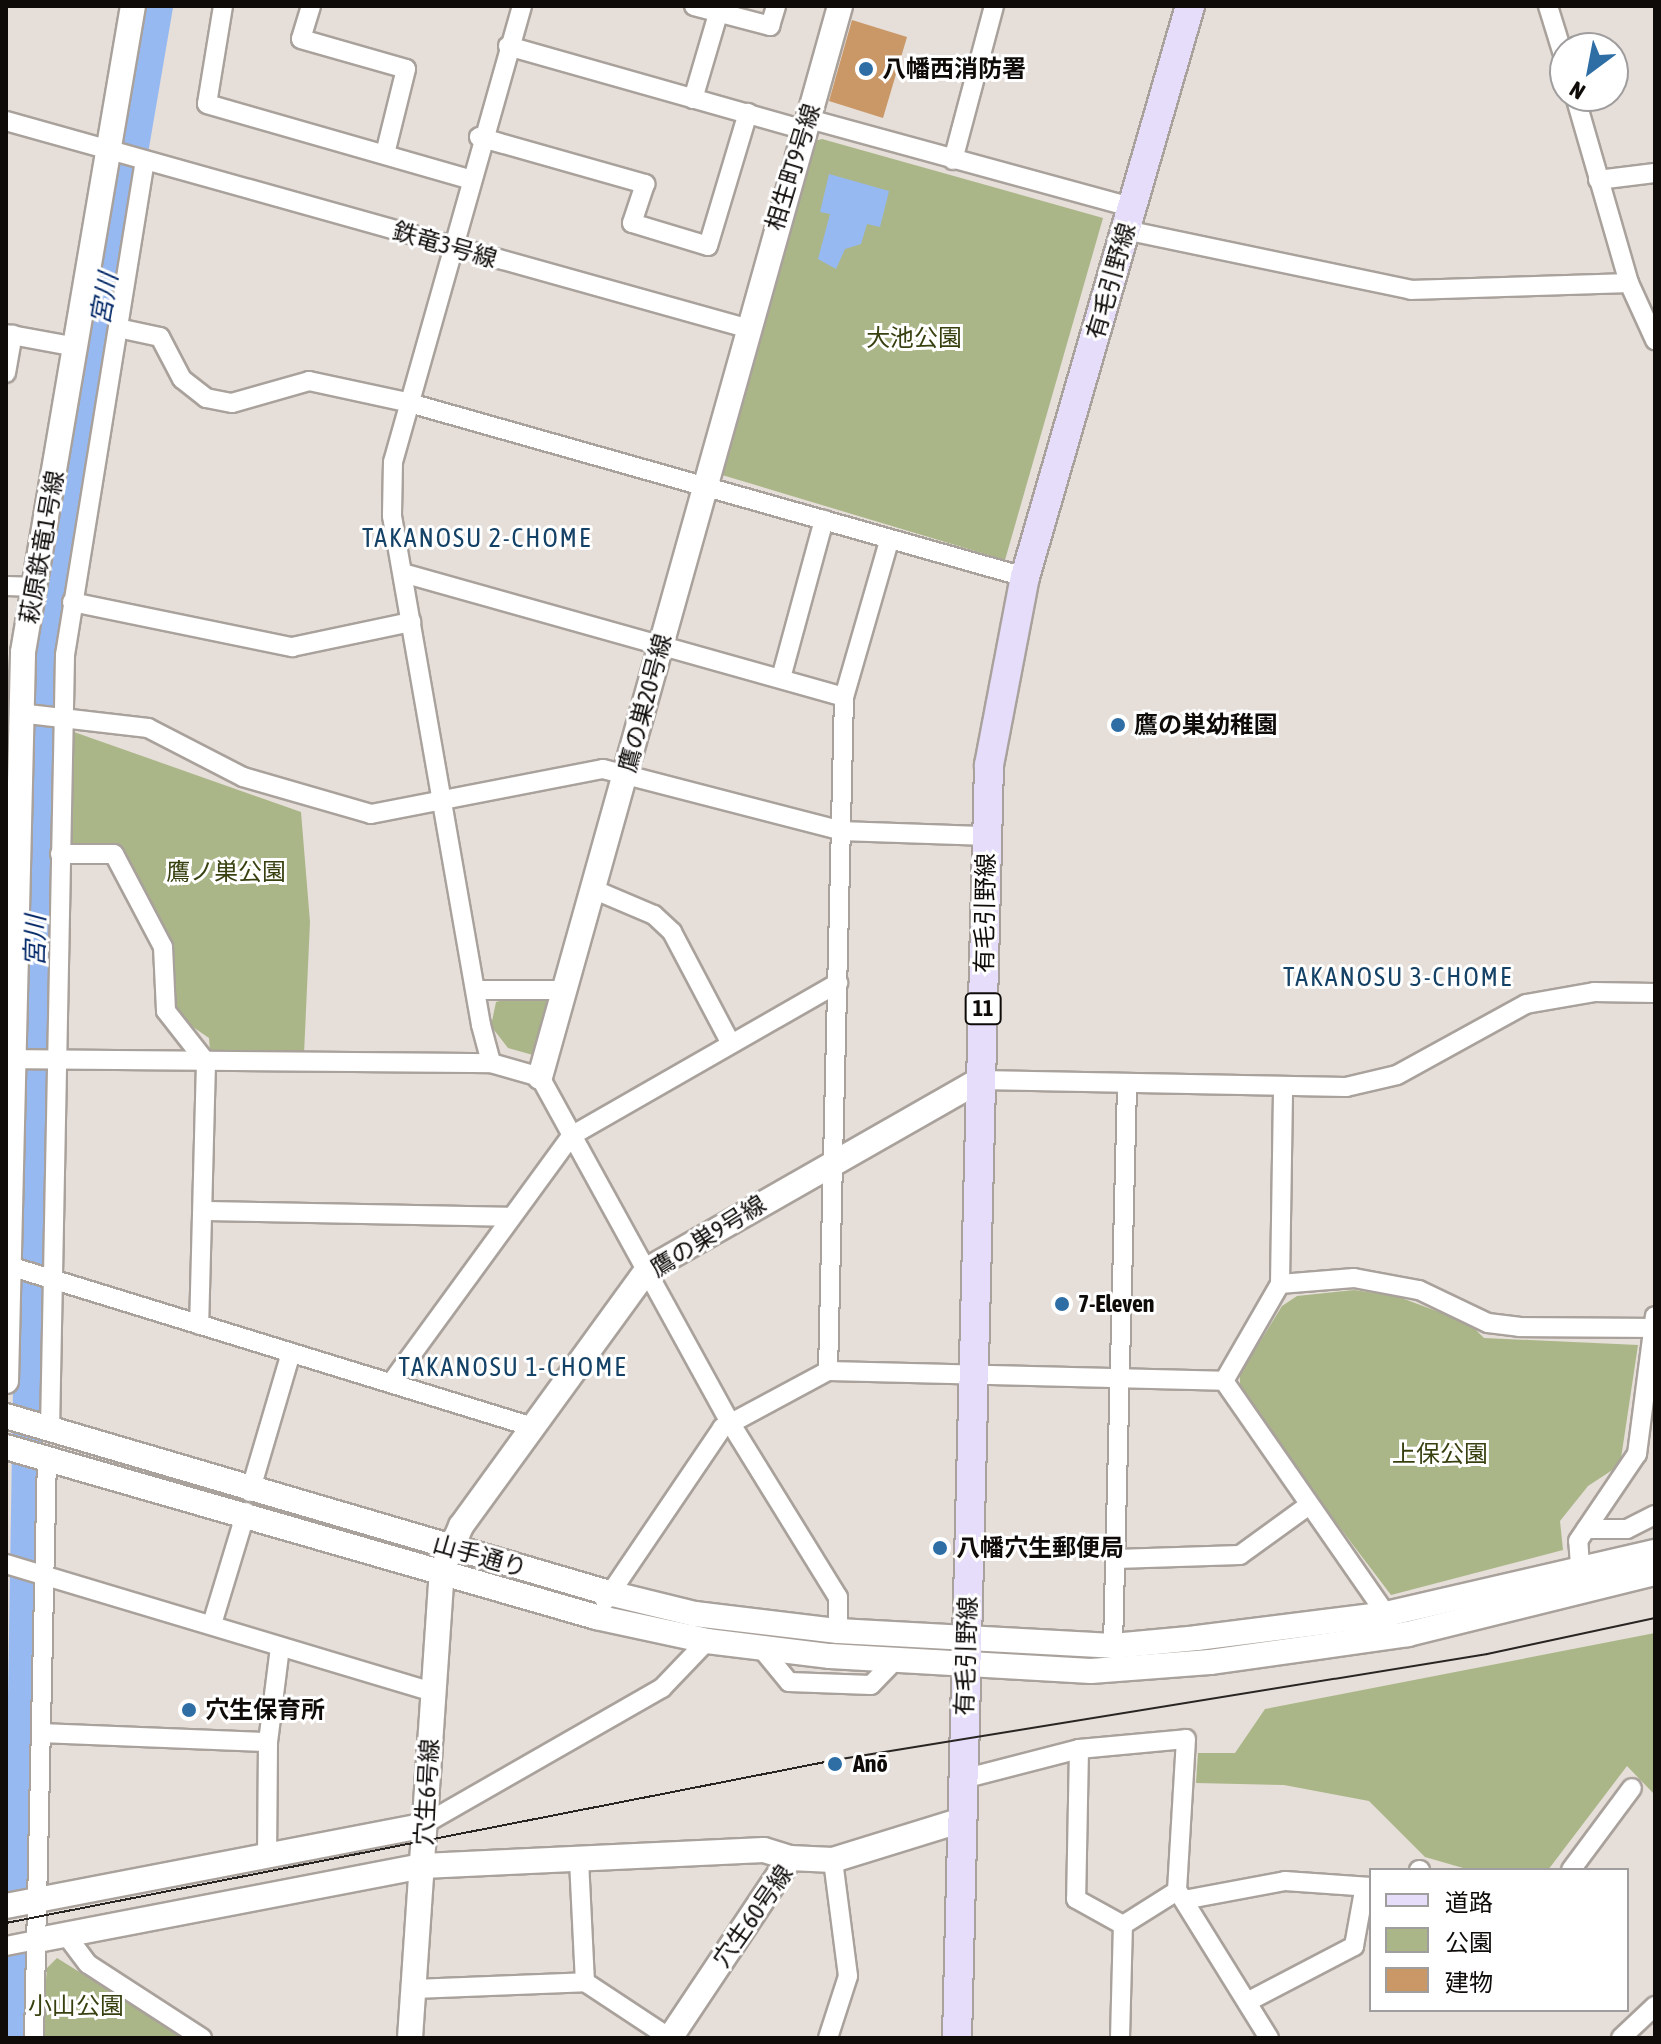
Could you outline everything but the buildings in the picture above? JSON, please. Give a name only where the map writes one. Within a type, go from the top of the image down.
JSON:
[{"type":"main road","name":"有毛引野線","points":[[957,2038],[989,765],[1025,577],[1190,6]]},
{"type":"street","name":"萩原鉄竜1号線","points":[[6,1381],[13,1267],[14,1058],[40,713],[37,587],[133,6]]},
{"type":"street","points":[[223,6],[207,104],[469,179]]},
{"type":"street","points":[[311,6],[301,39],[406,69],[385,154]]},
{"type":"street","points":[[694,6],[770,26],[776,6]]},
{"type":"street","name":"相生町9号線","points":[[746,328],[840,6]]},
{"type":"street","points":[[953,160],[994,6]]},
{"type":"street","points":[[1548,6],[1556,32]]},
{"type":"street","points":[[491,1063],[448,803],[403,573],[393,462],[406,402],[518,7]]},
{"type":"street","points":[[693,99],[718,14]]},
{"type":"street","points":[[508,46],[693,99],[953,160],[1128,219],[1411,290],[1629,283]]},
{"type":"street","points":[[1579,112],[1629,283],[1655,340]]},
{"type":"street","points":[[479,137],[645,184],[632,223],[708,246],[748,113]]},
{"type":"street","name":"鉄竜3号線","points":[[6,121],[107,152],[746,328]]},
{"type":"street","points":[[46,1429],[60,854],[40,713],[72,602],[145,160]]},
{"type":"street","points":[[1598,180],[1655,173]]},
{"type":"street","points":[[118,328],[160,337],[182,379],[206,398],[232,403],[309,381],[406,402],[1025,577]]},
{"type":"street","name":"鷹の巣20号線","points":[[540,1077],[595,890],[746,328]]},
{"type":"street","points":[[6,373],[9,335],[76,347]]},
{"type":"street","points":[[781,678],[824,520]]},
{"type":"street","points":[[828,1371],[844,697],[889,541]]},
{"type":"street","points":[[403,573],[661,643],[844,697]]},
{"type":"street","points":[[6,586],[37,587]]},
{"type":"street","points":[[72,602],[292,647],[411,622]]},
{"type":"street","points":[[40,713],[148,728],[243,777],[334,808],[371,814],[448,803],[603,769],[627,771],[842,831],[987,836]]},
{"type":"street","points":[[60,854],[114,854],[163,947],[166,1011],[206,1062],[199,1325]]},
{"type":"street","points":[[595,890],[654,915],[672,932],[730,1042]]},
{"type":"street","points":[[391,1383],[571,1136],[730,1042],[838,983]]},
{"type":"street","points":[[480,990],[564,990]]},
{"type":"street","points":[[980,1080],[1283,1089],[1346,1087],[1397,1075],[1526,1004],[1594,992],[1655,993]]},
{"type":"street","points":[[14,1058],[54,1055],[206,1062],[491,1063],[540,1077],[731,1424],[838,1597],[838,1631]]},
{"type":"street","name":"鷹の巣9号線","points":[[446,1559],[533,1427],[647,1270],[832,1161],[980,1080]]},
{"type":"street","points":[[1113,1646],[1127,1085]]},
{"type":"street","points":[[1224,1381],[1280,1284],[1283,1089]]},
{"type":"street","points":[[203,1211],[510,1217]]},
{"type":"street","points":[[13,1267],[533,1427]]},
{"type":"street","points":[[1280,1284],[1354,1278],[1419,1290],[1488,1323],[1653,1322],[1637,1454],[1578,1541],[1583,1584]]},
{"type":"street","points":[[212,1624],[291,1353]]},
{"type":"street","points":[[596,1617],[609,1593],[731,1424],[828,1371],[1224,1381]]},
{"type":"street","points":[[1224,1381],[1386,1614]]},
{"type":"street","name":"山手通り","points":[[10,1418],[248,1502]]},
{"type":"street","name":"山手通り","points":[[9,1447],[248,1502],[446,1559],[695,1614],[965,1650]]},
{"type":"street","points":[[34,2038],[43,1733],[44,1456]]},
{"type":"street","points":[[1116,1559],[1240,1555],[1309,1505]]},
{"type":"street","points":[[1586,1529],[1627,1529],[1655,1515]]},
{"type":"street","points":[[965,1650],[1091,1671],[1210,1662],[1408,1634],[1583,1584],[1653,1557]]},
{"type":"street","name":"山手通り","points":[[446,1559],[596,1617],[707,1641],[894,1661],[965,1650]]},
{"type":"street","name":"穴生6号線","points":[[410,2038],[423,1866],[421,1826],[446,1559]]},
{"type":"street","points":[[8,1565],[433,1692]]},
{"type":"street","points":[[965,1650],[1113,1646],[1386,1614],[1583,1584]]},
{"type":"street","points":[[6,1906],[421,1826],[662,1688],[707,1641]]},
{"type":"street","points":[[267,1858],[268,1742],[280,1647]]},
{"type":"street","points":[[43,1733],[268,1742]]},
{"type":"street","points":[[963,1779],[1079,1749],[1186,1739],[1183,1895],[1269,2038]]},
{"type":"street","points":[[1079,1749],[1076,1899],[1123,1925]]},
{"type":"street","points":[[1572,1868],[1632,1788]]},
{"type":"street","name":"穴生60号線","points":[[670,2038],[790,1858],[833,1860],[962,1820]]},
{"type":"street","points":[[6,1946],[423,1866],[764,1850],[790,1858]]},
{"type":"street","points":[[579,1860],[585,1982]]},
{"type":"street","points":[[828,2038],[848,1976],[833,1860]]},
{"type":"street","points":[[1123,1925],[1183,1895],[1285,1881],[1367,1889],[1354,1946],[1247,2002]]},
{"type":"street","points":[[1120,2038],[1123,1925]]},
{"type":"street","points":[[66,1935],[88,1964],[202,2038]]},
{"type":"street","points":[[414,1989],[585,1982],[670,2038]]},
{"type":"street","points":[[1621,2038],[1655,2006]]},
{"type":"green space","name":"大池公園","points":[[822,139],[1103,218],[1005,560],[722,475],[814,141]]},
{"type":"green space","name":"鷹ノ巣公園","points":[[74,732],[301,812],[310,922],[304,1054],[210,1051],[209,1038],[174,1014],[173,948],[120,849],[70,843]]},
{"type":"green space","points":[[521,995],[554,996],[533,1055],[508,1048],[491,1026],[496,1002]]},
{"type":"green space","name":"上保公園","points":[[1354,1290],[1396,1296],[1469,1323],[1484,1338],[1638,1345],[1620,1465],[1588,1486],[1560,1521],[1563,1550],[1391,1595],[1240,1396],[1240,1374],[1282,1306],[1297,1296]]},
{"type":"green space","points":[[1655,1633],[1655,1795],[1627,1766],[1550,1868],[1463,1868],[1425,1857],[1369,1801],[1284,1785],[1196,1783],[1198,1753],[1235,1753],[1265,1709]]},
{"type":"green space","name":"小山公園","points":[[57,1958],[185,2038],[41,2038],[47,1968]]},
{"type":"water","points":[[829,174],[889,191],[880,227],[867,224],[861,244],[845,249],[836,269],[818,259],[830,214],[820,212]]},
{"type":"waterway","name":"宮川","points":[[20,1886],[39,701],[158,6]]},
{"type":"waterway","name":"宮川","points":[[16,2038],[20,1958]]},
{"type":"tram line","points":[[6,1923],[835,1760],[1487,1654],[1655,1618]]},
{"type":"place","name":"八幡西消防署","points":[[866,69]]},
{"type":"place","name":"鷹の巣幼稚園","points":[[1118,725]]},
{"type":"place","name":"7-Eleven","points":[[1062,1304]]},
{"type":"place","name":"八幡穴生郵便局","points":[[940,1548]]},
{"type":"place","name":"穴生保育所","points":[[189,1710]]},
{"type":"place","name":"Anō","points":[[835,1764]]},
{"type":"district","name":"TAKANOSU 2-CHOME","points":[[477,539]]},
{"type":"district","name":"TAKANOSU 3-CHOME","points":[[1398,978]]},
{"type":"district","name":"TAKANOSU 1-CHOME","points":[[513,1368]]}]
